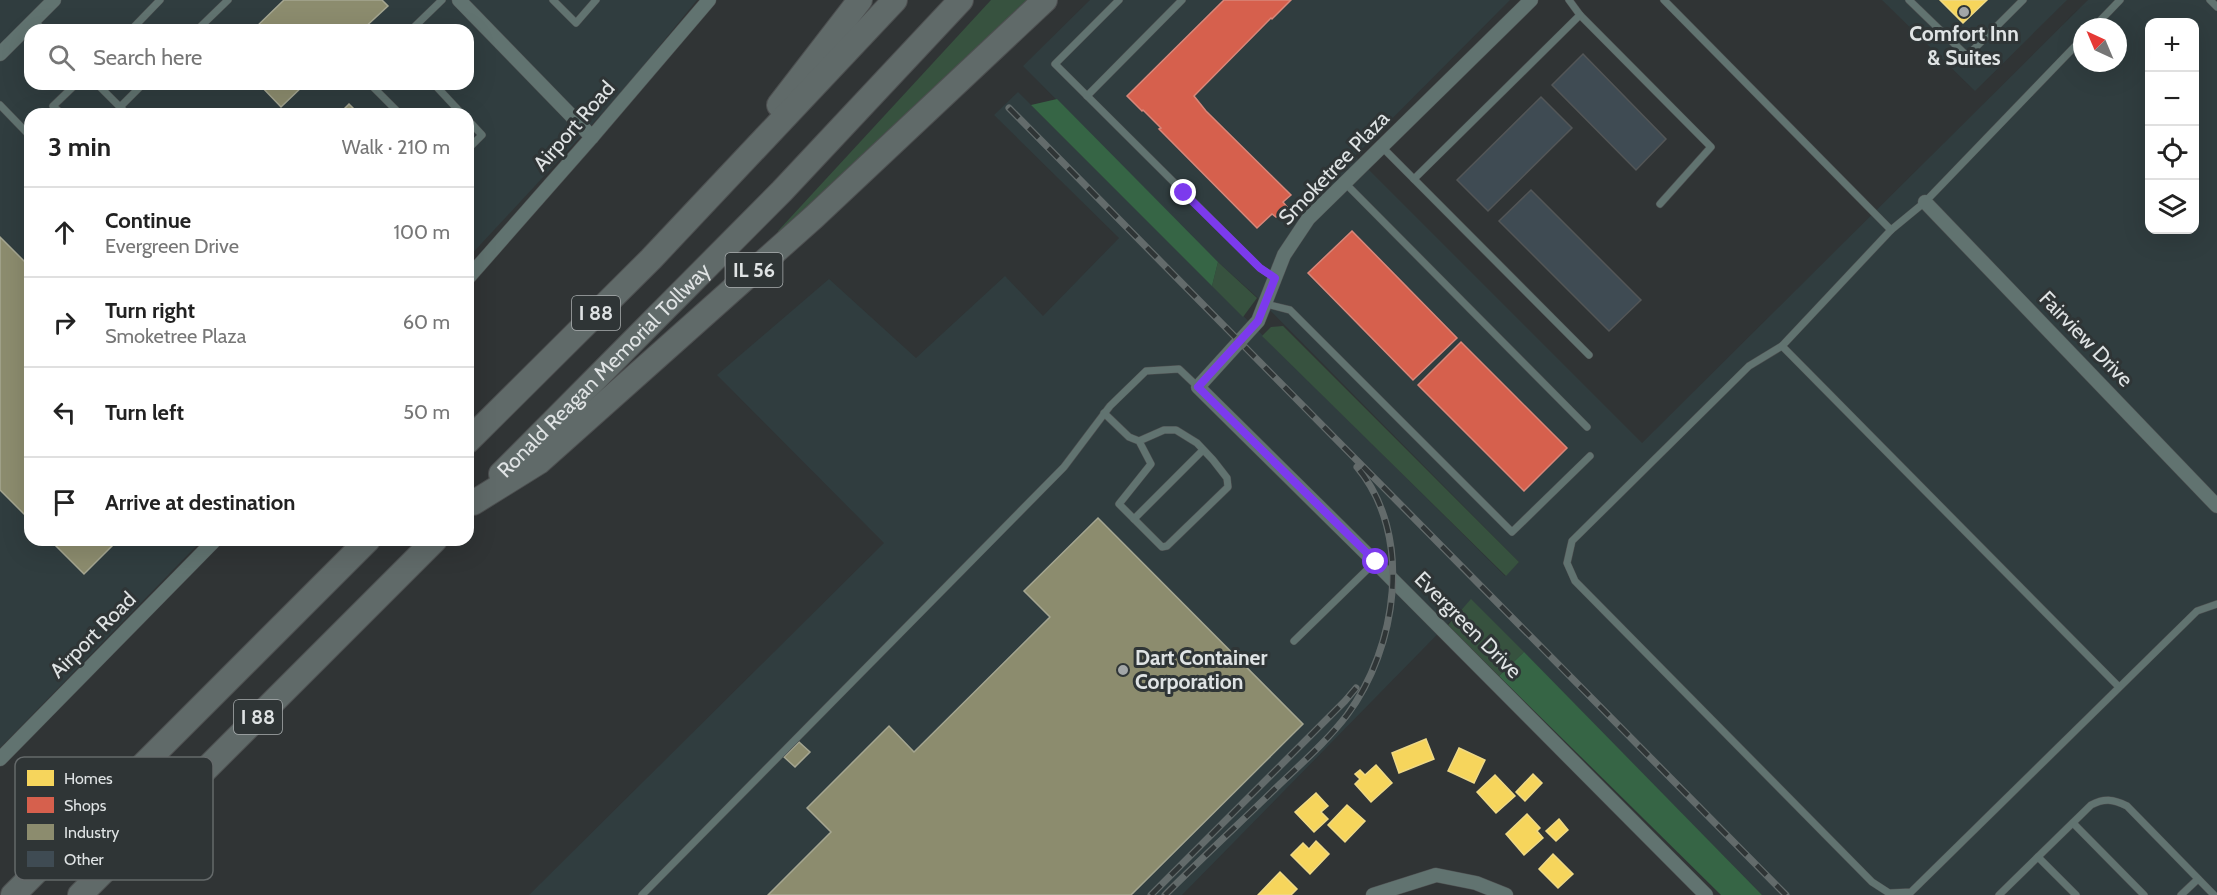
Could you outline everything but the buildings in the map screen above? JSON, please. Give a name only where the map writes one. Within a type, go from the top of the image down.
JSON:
[{"type":"highway","points":[[722,184],[794,84],[860,0]]},
{"type":"highway","name":"I 88","points":[[474,435],[643,267],[895,0]]},
{"type":"highway","name":"Ronald Reagan Memorial Tollway","points":[[474,501],[782,191],[961,0]]},
{"type":"highway","name":"IL 56","points":[[474,503],[539,462],[814,217],[1045,0]]},
{"type":"highway","name":"I 88","points":[[151,757],[362,546]]},
{"type":"highway","name":"I 88","points":[[213,762],[429,546]]},
{"type":"highway","name":"I 88","points":[[13,895],[28,880]]},
{"type":"highway","name":"I 88","points":[[80,895],[95,880]]},
{"type":"street","points":[[39,24],[54,0]]},
{"type":"street","points":[[459,0],[592,137]]},
{"type":"street","name":"Airport Road","points":[[474,271],[709,0]]},
{"type":"street","name":"Smoketree Plaza","points":[[1198,387],[1252,328],[1266,304],[1284,255],[1308,219],[1531,0]]},
{"type":"street","points":[[0,54],[24,36]]},
{"type":"street","name":"Fairview Drive","points":[[1925,202],[2217,506]]},
{"type":"street","name":"Evergreen Drive","points":[[1198,387],[1376,562],[1706,895]]},
{"type":"street","name":"Airport Road","points":[[0,759],[209,546]]},
{"type":"street","points":[[1373,895],[1436,875],[1476,883],[1506,895]]},
{"type":"lane","points":[[136,24],[160,0]]},
{"type":"lane","points":[[204,24],[228,0]]},
{"type":"lane","points":[[417,24],[442,0]]},
{"type":"lane","points":[[553,0],[576,23],[596,0]]},
{"type":"lane","points":[[1119,0],[1056,64],[1260,268],[1275,278]]},
{"type":"lane","points":[[1087,96],[1182,0]]},
{"type":"lane","points":[[1569,0],[1580,15],[1711,147],[1660,204]]},
{"type":"lane","points":[[1664,0],[1891,230]]},
{"type":"lane","points":[[1909,0],[1967,56],[2023,0]]},
{"type":"lane","points":[[2103,18],[2120,0]]},
{"type":"lane","points":[[2210,0],[2217,7]]},
{"type":"lane","points":[[1414,179],[1580,15]]},
{"type":"lane","points":[[2073,48],[1925,202],[1891,230],[1782,346],[1749,366],[1572,541],[1567,563],[1575,581],[1872,882],[1889,893],[1911,892],[2197,611],[2217,604]]},
{"type":"lane","points":[[55,108],[53,106],[70,90]]},
{"type":"lane","points":[[103,90],[120,107],[137,90]]},
{"type":"lane","points":[[376,90],[394,108]]},
{"type":"lane","points":[[440,90],[456,108]]},
{"type":"lane","points":[[0,105],[24,129]]},
{"type":"lane","points":[[474,126],[482,135],[474,143]]},
{"type":"lane","points":[[1382,147],[1589,355]]},
{"type":"lane","points":[[1345,183],[1587,428]]},
{"type":"lane","points":[[1266,304],[1290,310],[1512,532],[1590,456]]},
{"type":"lane","points":[[1782,346],[2119,687]]},
{"type":"lane","points":[[642,895],[1064,467],[1104,413],[1146,371],[1179,369],[1198,387]]},
{"type":"lane","points":[[1104,413],[1129,437],[1139,441],[1151,464],[1119,504],[1162,547],[1167,546],[1228,488],[1227,478],[1197,443],[1176,430],[1164,430],[1139,441]]},
{"type":"lane","points":[[1134,519],[1203,450]]},
{"type":"lane","points":[[1294,641],[1376,562]]},
{"type":"lane","points":[[1999,895],[2091,805],[2102,799],[2115,800],[2127,806],[2214,895]]},
{"type":"lane","points":[[2073,823],[2144,895]]},
{"type":"lane","points":[[2038,857],[2076,895]]},
{"type":"lane","points":[[2181,895],[2198,879]]},
{"type":"shaded area","points":[[0,0],[697,0],[622,92],[474,252],[474,108],[24,108],[24,546],[196,546],[0,748]]},
{"type":"shaded area","points":[[1090,0],[1510,0],[1355,156],[1642,443],[2088,0],[2217,0],[2217,895],[1762,895],[1471,600],[1182,895],[529,895],[884,543],[717,375],[829,279],[916,358],[1005,276],[1043,316],[1119,238],[994,115],[1018,92],[1505,576],[1519,562],[1257,297],[1218,262],[1023,66]]},
{"type":"shaded area","points":[[1882,0],[2067,0],[1975,91]]},
{"type":"green space","points":[[991,0],[1027,0],[781,234],[778,231]]},
{"type":"green space","points":[[1057,99],[1218,262],[1212,286],[1031,105]]},
{"type":"green space","points":[[1218,262],[1257,298],[1243,317],[1212,286]]},
{"type":"green space","points":[[1283,326],[1519,562],[1506,576],[1262,336],[1271,327]]},
{"type":"green space","points":[[1471,599],[1524,652],[1499,676],[1448,625]]},
{"type":"green space","points":[[1524,652],[1762,895],[1721,895],[1499,676]]},
{"type":"railway","points":[[1009,108],[1786,895]]},
{"type":"railway","points":[[1165,895],[1324,742],[1347,715],[1364,688],[1378,658],[1387,625],[1392,591],[1392,558],[1387,525],[1375,494],[1357,467]]},
{"type":"railway","points":[[1151,895],[1356,688]]},
{"type":"place","name":"Comfort Inn & Suites","points":[[1964,12]]},
{"type":"place","name":"Dart Container Corporation","points":[[1123,670]]},
{"type":"route","points":[[1184,193],[1260,268],[1275,278],[1258,321],[1198,387],[1376,562]]}]
